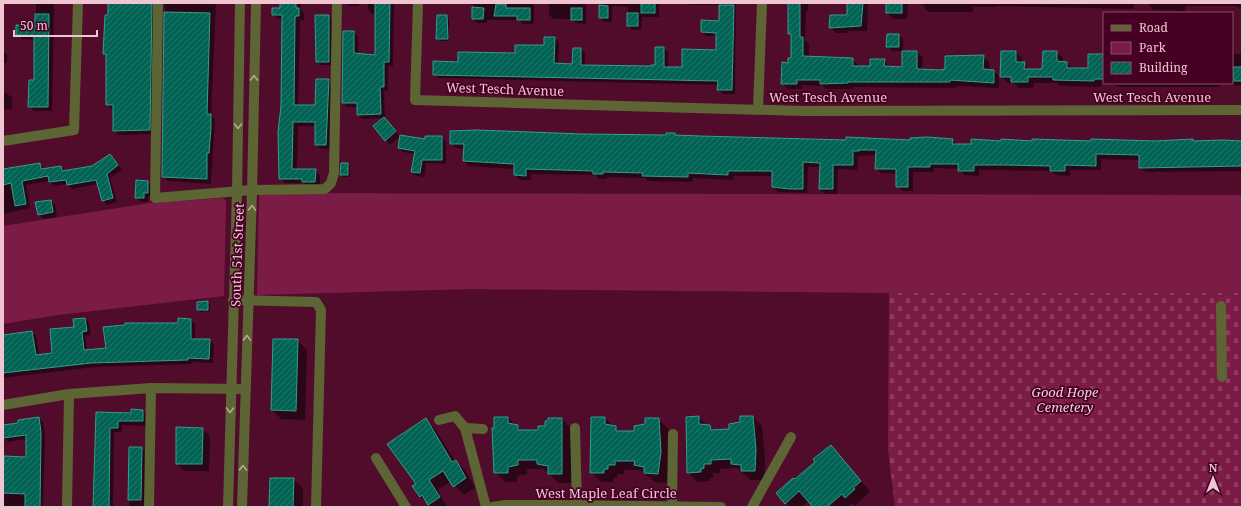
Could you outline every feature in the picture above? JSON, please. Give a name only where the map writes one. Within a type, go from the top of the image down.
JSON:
[{"type":"street","points":[[3,141],[74,130],[78,3]]},
{"type":"street","points":[[158,3],[155,198],[252,190],[324,189],[331,183],[334,172],[337,3]]},
{"type":"street","name":"South 51st Street","points":[[228,507],[237,192],[240,3]]},
{"type":"street","name":"South 51st Street","points":[[242,507],[249,300],[256,3]]},
{"type":"street","name":"West Tesch Avenue","points":[[418,3],[415,100],[758,109],[1242,110]]},
{"type":"street","points":[[758,109],[762,3]]},
{"type":"street","points":[[233,300],[316,302],[321,310],[316,507]]},
{"type":"street","points":[[1221,306],[1222,377]]},
{"type":"street","points":[[149,507],[151,388]]},
{"type":"street","points":[[3,405],[69,394],[151,388],[246,389]]},
{"type":"street","points":[[67,507],[69,394]]},
{"type":"street","points":[[439,420],[455,416],[465,428],[486,507]]},
{"type":"street","points":[[465,428],[483,429]]},
{"type":"street","points":[[575,428],[577,505]]},
{"type":"street","points":[[672,506],[673,434]]},
{"type":"street","points":[[752,507],[791,437]]},
{"type":"street","points":[[376,458],[406,507]]},
{"type":"street","name":"West Maple Leaf Circle","points":[[492,507],[506,505],[577,505],[721,507]]},
{"type":"green space","points":[[265,193],[1242,195],[1242,293],[889,293],[470,289],[257,295],[259,195]]},
{"type":"green space","points":[[223,198],[226,201],[224,296],[58,315],[3,324],[3,226],[150,203]]},
{"type":"green space","name":"Good Hope Cemetery","points":[[889,293],[1242,293],[1242,507],[895,507],[888,450]]},
{"type":"building","points":[[108,3],[152,3],[150,130],[113,131],[113,105],[106,105],[106,54],[103,54],[105,15],[108,15]]},
{"type":"building","points":[[280,3],[296,3],[296,8],[299,8],[299,16],[296,16],[295,18],[294,105],[315,105],[316,79],[329,79],[326,145],[315,145],[315,122],[293,122],[292,169],[316,169],[315,182],[302,182],[302,179],[279,179],[278,132],[281,106],[282,15],[272,15],[272,8],[280,8]]},
{"type":"building","points":[[375,3],[390,3],[389,62],[384,62],[384,87],[380,87],[381,114],[357,115],[357,103],[342,103],[343,31],[354,31],[354,53],[375,55]]},
{"type":"building","points":[[641,3],[655,3],[655,13],[641,13]]},
{"type":"building","points":[[788,3],[800,3],[800,37],[803,37],[803,56],[853,58],[853,66],[870,66],[870,59],[885,59],[884,66],[902,67],[902,51],[917,51],[917,69],[940,70],[945,69],[945,56],[984,55],[983,69],[994,70],[994,83],[950,80],[950,82],[848,82],[820,84],[820,80],[797,80],[797,84],[781,84],[782,62],[788,63],[788,58],[791,58],[791,34],[788,34]]},
{"type":"building","points":[[847,3],[863,3],[861,26],[829,28],[830,15],[847,15]]},
{"type":"building","points":[[886,3],[902,3],[902,13],[886,13]]},
{"type":"building","points":[[496,4],[506,4],[506,8],[530,8],[530,20],[517,20],[517,16],[494,16]]},
{"type":"building","points":[[599,5],[608,6],[608,18],[599,18]]},
{"type":"building","points":[[719,5],[734,5],[732,90],[717,90],[718,81],[433,75],[433,61],[458,62],[458,52],[515,53],[515,45],[544,45],[544,37],[555,37],[554,63],[572,64],[573,48],[581,48],[581,65],[651,66],[655,65],[655,47],[664,47],[664,67],[682,67],[682,49],[716,50],[716,33],[701,32],[701,20],[719,21]]},
{"type":"building","points":[[472,7],[484,8],[483,19],[472,19]]},
{"type":"building","points":[[571,8],[582,8],[582,20],[571,20]]},
{"type":"building","points":[[164,12],[210,13],[207,114],[211,114],[211,128],[209,153],[207,153],[207,179],[162,177]]},
{"type":"building","points":[[627,13],[638,13],[638,26],[627,26]]},
{"type":"building","points":[[35,14],[49,14],[48,107],[28,107],[29,80],[34,80],[34,36],[16,35],[16,25],[35,26]]},
{"type":"building","points":[[315,15],[329,15],[329,62],[316,62]]},
{"type":"building","points":[[437,15],[447,15],[448,39],[436,39]]},
{"type":"building","points":[[887,34],[899,34],[899,47],[886,47]]},
{"type":"building","points":[[1001,51],[1016,51],[1016,62],[1025,62],[1024,69],[1042,69],[1043,51],[1057,51],[1057,61],[1067,62],[1067,68],[1088,68],[1088,54],[1103,54],[1103,79],[1094,79],[1094,81],[1053,80],[1053,77],[1028,77],[1028,82],[1011,82],[1011,77],[1000,77]]},
{"type":"building","points":[[1233,67],[1242,67],[1242,81],[1233,81]]},
{"type":"building","points":[[384,117],[396,131],[385,141],[373,126]]},
{"type":"building","points":[[477,130],[582,134],[666,135],[666,133],[675,133],[675,135],[846,140],[846,137],[910,140],[910,138],[927,137],[953,139],[952,144],[971,144],[971,139],[1001,141],[1001,139],[1032,141],[1032,139],[1091,141],[1091,139],[1155,141],[1193,139],[1193,141],[1222,140],[1242,141],[1242,166],[1139,168],[1139,155],[1096,154],[1096,166],[1065,165],[1065,171],[1050,171],[1050,166],[974,165],[974,171],[958,171],[958,164],[930,164],[930,167],[908,167],[908,187],[896,187],[896,169],[875,169],[876,150],[859,150],[853,151],[853,165],[833,165],[833,189],[819,189],[820,163],[803,162],[803,189],[790,189],[772,187],[772,171],[728,171],[728,175],[688,173],[688,177],[642,176],[643,173],[603,172],[603,174],[593,174],[593,171],[526,169],[526,176],[514,175],[514,164],[463,161],[464,144],[450,144],[450,131]]},
{"type":"building","points":[[400,135],[425,139],[425,136],[442,136],[442,160],[422,160],[420,173],[411,172],[415,151],[398,148]]},
{"type":"building","points":[[110,154],[118,165],[107,174],[113,198],[102,201],[96,180],[67,185],[66,180],[49,182],[48,176],[22,181],[26,204],[15,206],[11,183],[3,185],[3,169],[40,163],[41,169],[61,166],[62,171],[92,166]]},
{"type":"building","points":[[341,163],[348,163],[348,175],[340,175]]},
{"type":"building","points":[[136,180],[148,181],[148,193],[144,193],[144,198],[135,198]]},
{"type":"building","points":[[51,200],[53,212],[38,215],[35,202]]},
{"type":"building","points":[[208,301],[208,310],[197,310],[197,302]]},
{"type":"building","points":[[85,318],[87,331],[82,332],[84,350],[106,348],[103,327],[125,325],[125,323],[178,323],[178,318],[191,319],[191,339],[210,339],[209,359],[188,358],[188,360],[91,363],[3,373],[3,335],[32,331],[36,355],[52,353],[50,329],[74,327],[73,319]]},
{"type":"building","points":[[273,339],[298,339],[296,411],[271,410]]},
{"type":"building","points":[[131,409],[143,410],[143,421],[118,421],[118,428],[110,428],[109,507],[93,507],[96,412],[131,413]]},
{"type":"building","points":[[699,416],[699,424],[710,425],[711,430],[729,429],[729,424],[740,422],[740,416],[753,416],[756,449],[755,471],[741,471],[741,465],[731,464],[731,459],[711,460],[711,464],[704,464],[704,468],[701,469],[701,472],[687,473],[686,417]]},
{"type":"building","points":[[39,417],[41,432],[40,507],[25,507],[25,494],[3,493],[3,484],[4,456],[26,457],[26,435],[3,438],[3,425],[18,423],[18,420]]},
{"type":"building","points":[[494,417],[508,417],[508,423],[518,425],[518,430],[538,430],[538,426],[545,426],[545,421],[548,421],[548,418],[562,418],[562,474],[548,474],[548,466],[537,464],[537,460],[518,460],[518,465],[508,467],[508,473],[494,473],[492,428],[494,428]]},
{"type":"building","points":[[591,417],[605,417],[605,424],[616,426],[616,431],[634,431],[634,426],[645,424],[645,418],[659,418],[661,452],[658,474],[644,473],[644,467],[634,465],[635,461],[615,461],[615,465],[608,465],[608,469],[604,469],[604,473],[590,473]]},
{"type":"building","points":[[426,418],[452,462],[456,460],[466,478],[453,487],[443,471],[429,480],[440,497],[428,505],[422,495],[420,497],[412,486],[416,484],[387,444]]},
{"type":"building","points":[[176,427],[203,428],[202,464],[176,464]]},
{"type":"building","points":[[831,445],[861,481],[853,488],[855,489],[845,498],[842,494],[827,507],[813,507],[799,491],[785,504],[776,493],[815,462],[813,459]]},
{"type":"building","points":[[129,447],[142,447],[141,500],[128,500]]},
{"type":"building","points":[[270,478],[294,478],[293,507],[269,507]]}]
